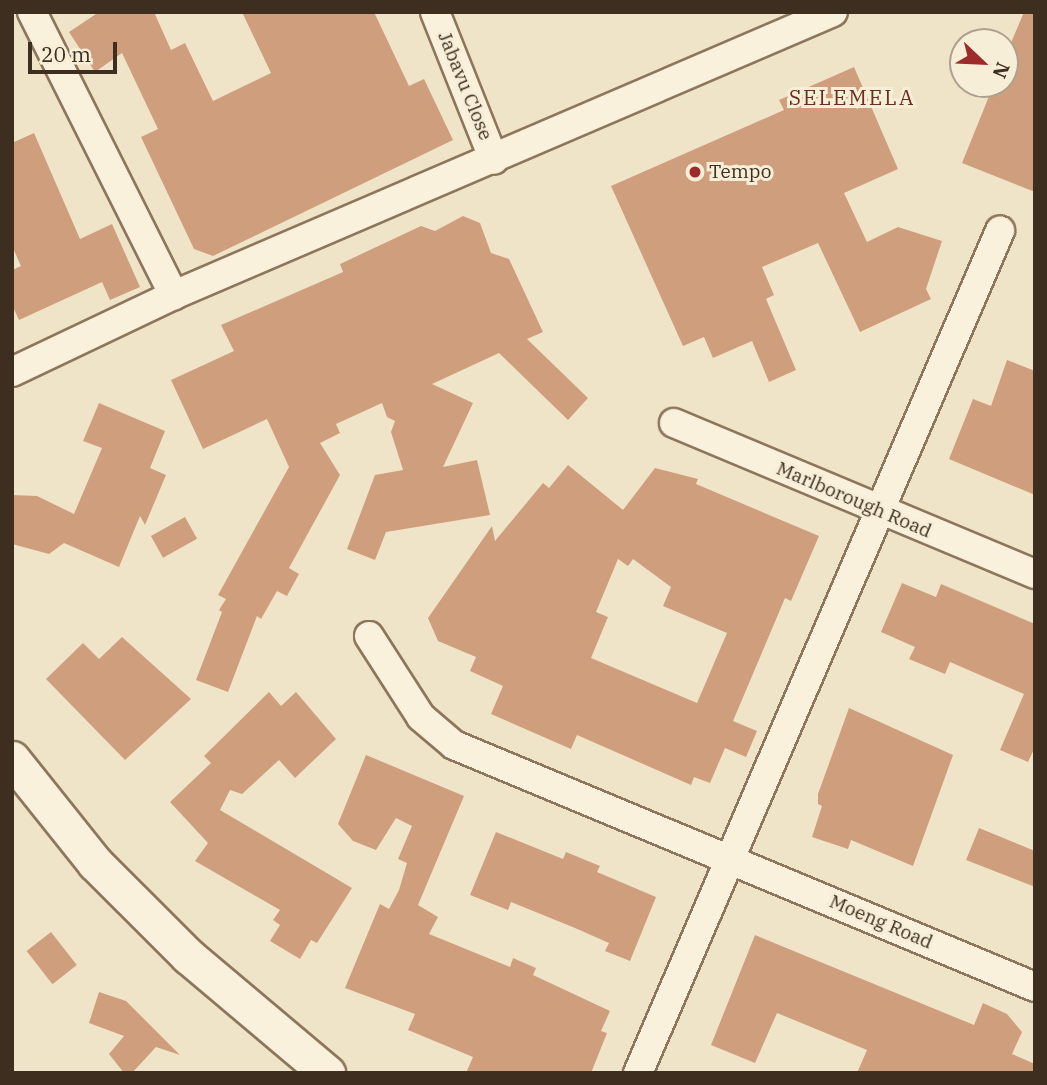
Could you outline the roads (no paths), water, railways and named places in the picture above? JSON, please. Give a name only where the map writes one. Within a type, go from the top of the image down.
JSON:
[{"type":"street","points":[[32,12],[174,295]]},
{"type":"street","name":"Jabavu Close","points":[[435,12],[494,160]]},
{"type":"street","points":[[12,372],[174,295],[494,160],[833,12]]},
{"type":"street","points":[[638,1073],[876,511],[1000,231]]},
{"type":"street","name":"Marlborough Road","points":[[674,423],[876,511],[1035,575]]},
{"type":"street","name":"Moeng Road","points":[[369,636],[421,717],[454,745],[1035,986]]},
{"type":"street","points":[[12,758],[95,863],[188,956],[327,1073]]},
{"type":"place","name":"Tempo","points":[[695,172]]},
{"type":"district","name":"SELEMELA","points":[[852,97]]}]
